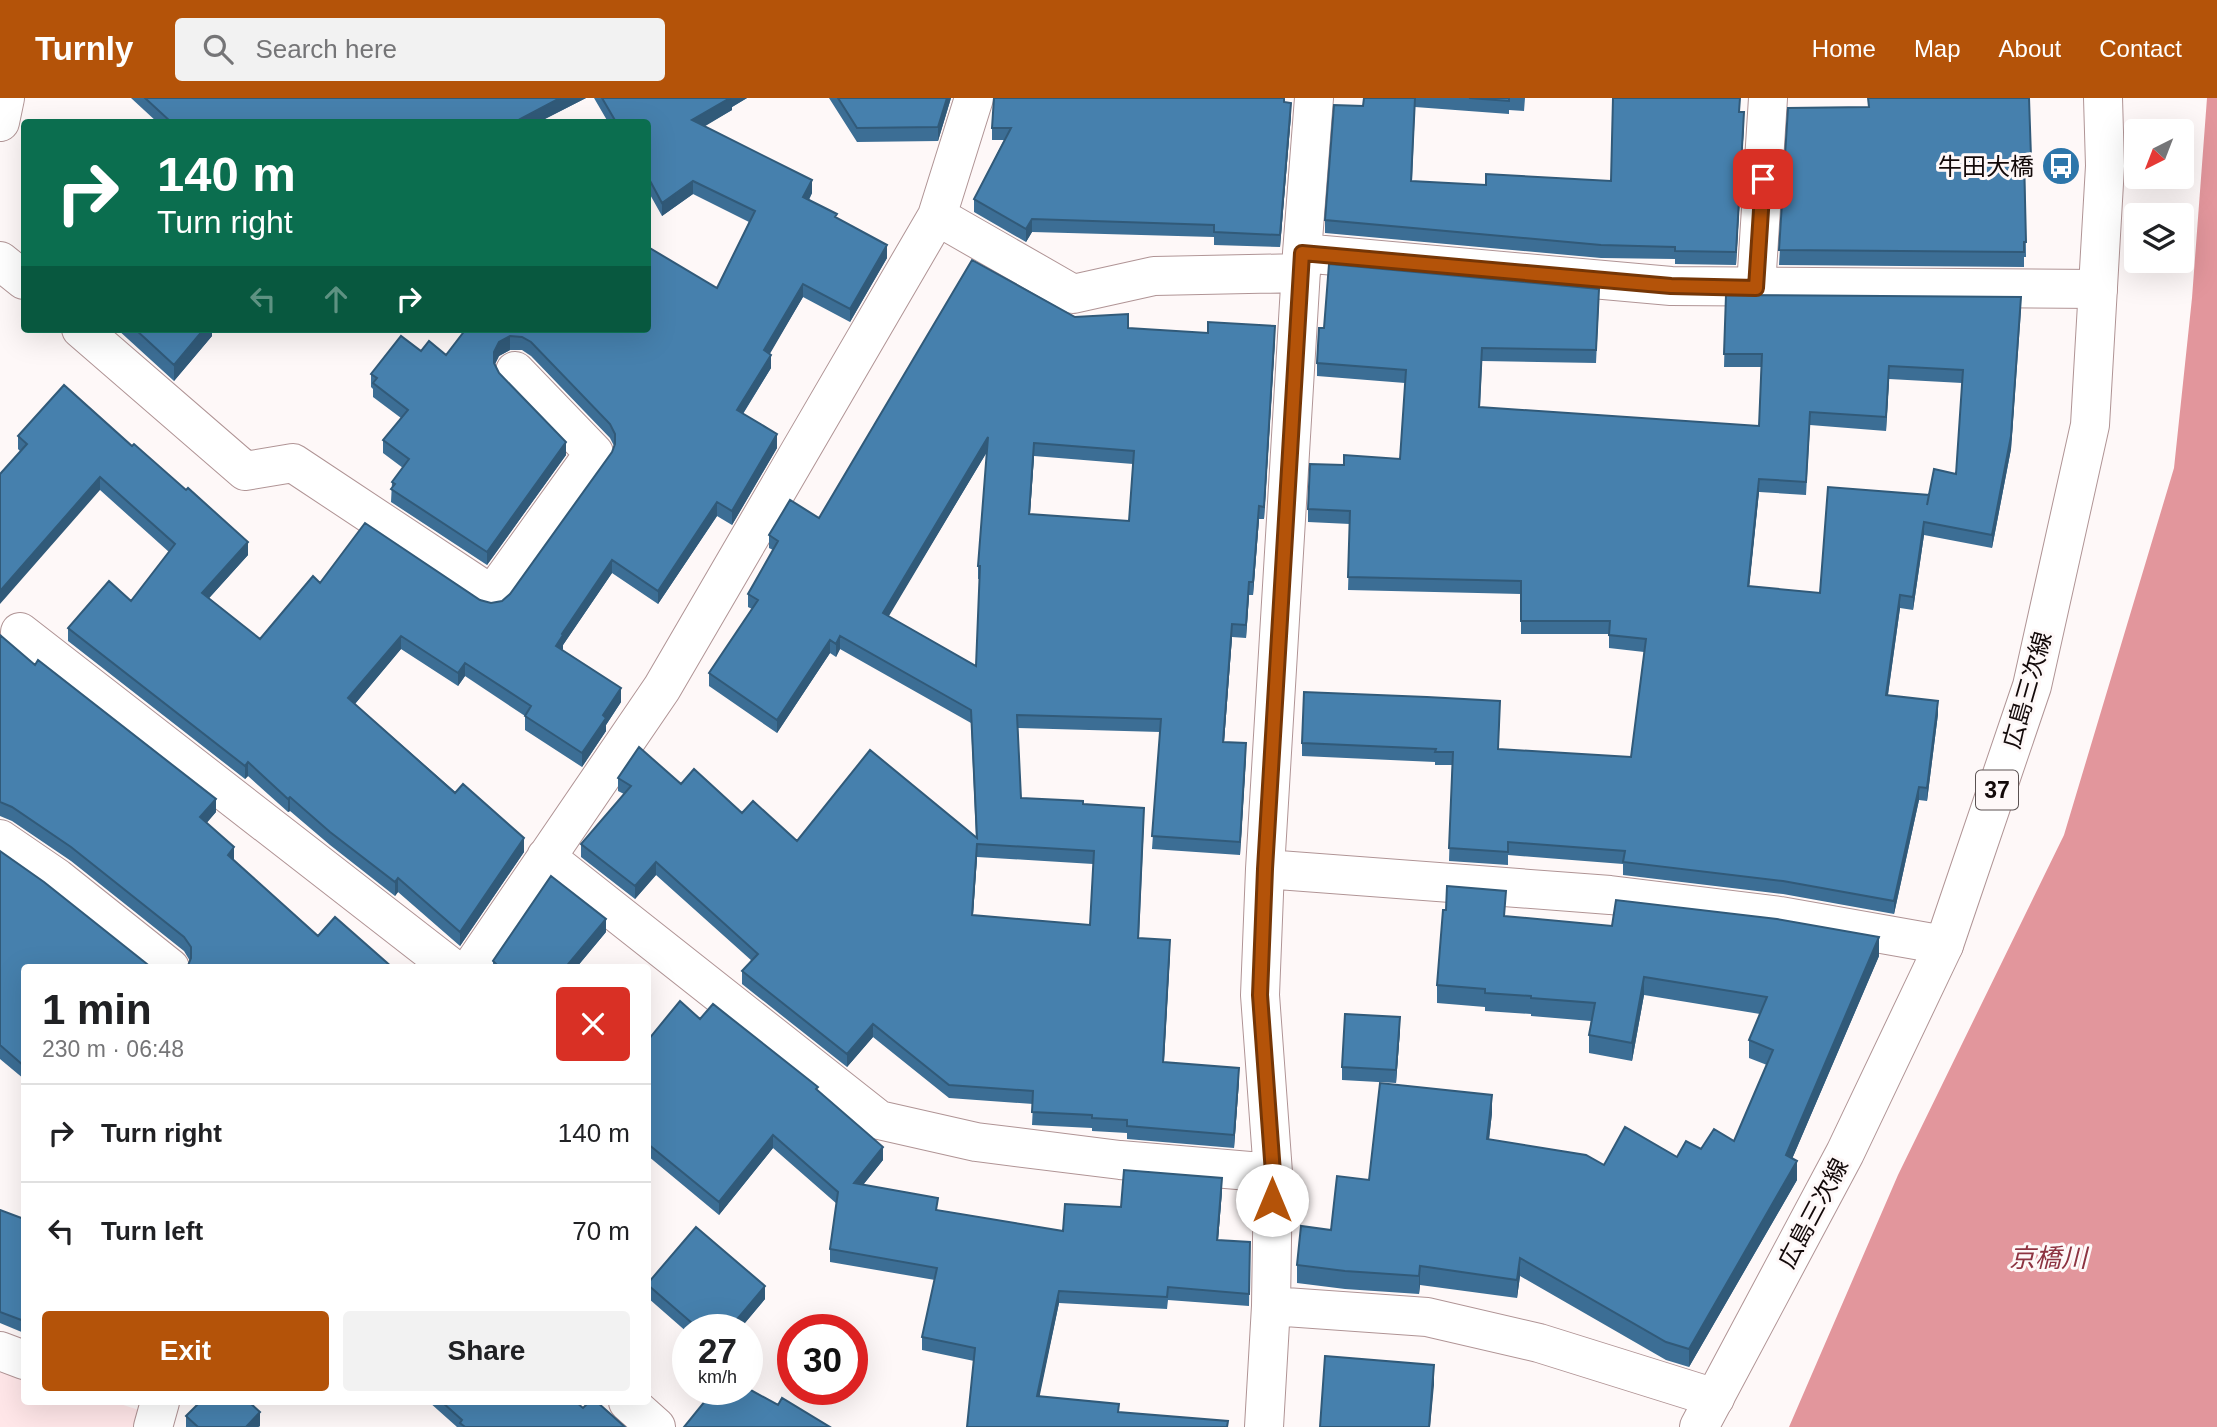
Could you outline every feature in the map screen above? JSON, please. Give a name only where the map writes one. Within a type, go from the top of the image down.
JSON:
[{"type":"street","points":[[0,122],[5,98]]},
{"type":"street","points":[[474,964],[662,688],[937,216],[974,98]]},
{"type":"street","points":[[1264,1427],[1271,1306],[1273,1173],[1260,995],[1301,263],[1314,98]]},
{"type":"street","points":[[1756,288],[1768,98]]},
{"type":"street","name":"広島三次線","points":[[1707,1413],[1845,1153],[1944,946],[2032,686],[2090,425],[2105,166],[2103,98]]},
{"type":"street","points":[[937,216],[1073,294],[1154,276],[1301,263],[1671,286],[2098,289]]},
{"type":"street","points":[[0,261],[21,278]]},
{"type":"street","points":[[86,333],[245,471],[293,463],[492,595],[594,453],[515,371]]},
{"type":"street","points":[[20,632],[447,964]]},
{"type":"street","points":[[0,839],[57,878],[165,964]]},
{"type":"street","points":[[546,857],[879,1120],[976,1142],[1120,1160],[1273,1173]]},
{"type":"street","points":[[1265,869],[1610,895],[1780,916],[1944,946]]},
{"type":"street","points":[[1271,1306],[1427,1317],[1539,1343],[1707,1413]]},
{"type":"street","points":[[0,1351],[21,1359]]},
{"type":"street","points":[[631,1405],[656,1427]]},
{"type":"shaded area","points":[[0,1365],[21,1371],[21,1405],[123,1405],[139,1410],[136,1427],[0,1427]]},
{"type":"water","name":"京橋川","points":[[2207,98],[2217,98],[2217,1427],[1789,1427],[1898,1175],[2064,835],[2174,468],[2194,271]]},
{"type":"building","points":[[145,98],[560,98],[520,119],[168,119]]},
{"type":"building","points":[[602,98],[730,98],[692,120],[812,180],[803,197],[837,214],[835,217],[887,245],[850,309],[803,284],[764,350],[771,355],[737,410],[777,434],[732,511],[717,502],[658,591],[612,560],[562,634],[556,646],[621,688],[603,715],[606,718],[582,753],[525,716],[531,706],[465,663],[458,673],[401,636],[348,698],[455,793],[463,784],[524,838],[460,932],[398,878],[395,882],[290,797],[288,799],[248,762],[245,766],[68,628],[109,581],[131,601],[175,544],[100,477],[0,591],[0,474],[27,444],[18,436],[64,385],[132,446],[134,444],[186,490],[188,488],[248,542],[202,593],[260,639],[313,576],[320,583],[365,523],[480,600],[491,603],[502,601],[510,594],[612,452],[615,434],[610,424],[531,342],[522,337],[510,336],[499,342],[494,352],[494,363],[499,373],[566,442],[487,552],[391,489],[395,484],[392,482],[409,459],[383,440],[408,410],[373,383],[377,378],[371,374],[401,336],[421,351],[429,341],[446,355],[463,333],[651,333],[651,249],[717,288],[755,211],[693,181],[662,203],[651,183],[651,119],[614,119]]},
{"type":"building","points":[[838,98],[947,98],[938,127],[857,128]]},
{"type":"building","points":[[994,98],[1284,98],[1284,102],[1291,103],[1280,235],[1214,232],[1214,225],[1032,219],[1026,229],[974,199],[1011,128],[992,128]]},
{"type":"building","points":[[1364,98],[1415,98],[1411,181],[1486,185],[1486,174],[1611,181],[1613,98],[1740,98],[1739,112],[1744,112],[1736,252],[1675,251],[1675,247],[1601,245],[1325,220],[1334,105],[1363,106]]},
{"type":"building","points":[[1469,98],[1509,98],[1509,101]]},
{"type":"building","points":[[1868,98],[2029,98],[2031,157],[2024,158],[2024,252],[1779,250],[1788,108],[1869,107]]},
{"type":"building","points":[[972,260],[1075,317],[1128,314],[1128,328],[1208,333],[1208,322],[1275,326],[1264,507],[1259,506],[1253,582],[1249,582],[1246,625],[1232,624],[1223,742],[1246,743],[1240,842],[1152,836],[1161,719],[1017,715],[1021,798],[1144,808],[1138,938],[1170,940],[1163,1062],[1239,1068],[1234,1135],[1127,1126],[1127,1120],[1092,1118],[1092,1115],[1032,1112],[1033,1091],[949,1085],[873,1024],[847,1054],[742,971],[758,954],[656,862],[635,886],[581,844],[631,786],[618,778],[639,747],[681,784],[694,769],[742,813],[753,801],[797,841],[870,750],[977,838],[971,710],[840,636],[836,644],[830,640],[777,720],[709,673],[758,600],[748,594],[778,541],[769,535],[790,500],[819,518]],"holes":[[[988,437],[978,566],[976,666],[883,613]],[[1034,443],[1134,451],[1129,521],[1029,514]],[[977,844],[1094,851],[1090,925],[972,915]]]},
{"type":"building","points":[[1329,264],[1599,289],[1596,350],[1482,348],[1479,407],[1759,426],[1762,354],[1724,354],[1726,295],[2021,297],[2011,436],[1992,535],[1924,522],[1913,597],[1900,595],[1886,695],[1938,701],[1927,788],[1919,787],[1894,901],[1783,881],[1623,862],[1625,851],[1508,842],[1508,852],[1449,848],[1453,752],[1302,743],[1304,692],[1427,697],[1500,701],[1498,749],[1631,757],[1646,639],[1609,635],[1610,621],[1521,621],[1521,581],[1348,577],[1350,511],[1308,509],[1310,464],[1344,465],[1344,455],[1400,459],[1406,370],[1317,363],[1319,328],[1324,328]],"holes":[[[1889,366],[1963,370],[1956,474],[1934,469],[1929,495],[1828,487],[1820,593],[1748,586],[1759,479],[1806,482],[1810,412],[1886,417]]]},
{"type":"building","points":[[139,333],[201,333],[174,365]]},
{"type":"building","points":[[0,635],[35,665],[38,660],[216,799],[200,817],[234,847],[228,855],[318,936],[335,917],[388,964],[189,964],[191,947],[184,937],[71,847],[12,807],[0,802]]},
{"type":"building","points":[[0,851],[44,882],[147,964],[21,964],[21,1063],[0,1045]]},
{"type":"building","points":[[551,876],[606,919],[568,964],[496,964],[493,961]]},
{"type":"building","points":[[1447,886],[1506,891],[1504,916],[1612,926],[1616,900],[1777,919],[1879,937],[1786,1155],[1797,1161],[1689,1349],[1666,1342],[1520,1258],[1517,1280],[1420,1266],[1419,1276],[1297,1265],[1301,1226],[1331,1230],[1337,1176],[1369,1180],[1380,1083],[1492,1095],[1487,1139],[1586,1155],[1604,1165],[1625,1127],[1677,1157],[1686,1141],[1701,1149],[1714,1129],[1734,1141],[1773,1050],[1749,1040],[1767,997],[1644,977],[1632,1043],[1589,1035],[1595,1003],[1485,993],[1485,989],[1437,985]]},
{"type":"building","points":[[680,1001],[700,1019],[713,1004],[818,1087],[816,1089],[883,1147],[854,1183],[938,1198],[936,1210],[1063,1231],[1065,1204],[1121,1207],[1124,1170],[1222,1178],[1217,1240],[1250,1242],[1249,1294],[1168,1287],[1167,1297],[1059,1291],[1037,1396],[1119,1404],[1118,1412],[1228,1421],[1227,1427],[967,1427],[975,1348],[922,1337],[937,1268],[830,1249],[838,1192],[773,1135],[719,1202],[651,1146],[651,1036]]},
{"type":"building","points":[[1345,1014],[1400,1017],[1396,1070],[1342,1067]]},
{"type":"building","points":[[0,1210],[21,1218],[21,1320],[0,1312]]},
{"type":"building","points":[[696,1227],[765,1286],[741,1314],[682,1314],[651,1288],[651,1280]]},
{"type":"building","points":[[1325,1356],[1434,1365],[1429,1427],[1320,1427]]},
{"type":"building","points":[[763,1397],[777,1405],[794,1405],[830,1427],[684,1427],[702,1405],[763,1405]]},
{"type":"building","points":[[197,1405],[252,1405],[260,1412],[246,1427],[198,1427],[186,1416]]},
{"type":"building","points":[[445,1405],[580,1405],[583,1408],[586,1405],[600,1405],[625,1427],[465,1427],[460,1423],[462,1420]]},
{"type":"place","name":"牛田大橋","points":[[2061,166]]},
{"type":"route","points":[[1272,1200],[1273,1173],[1260,995],[1265,869],[1302,253],[1671,286],[1756,288],[1763,179]]}]
